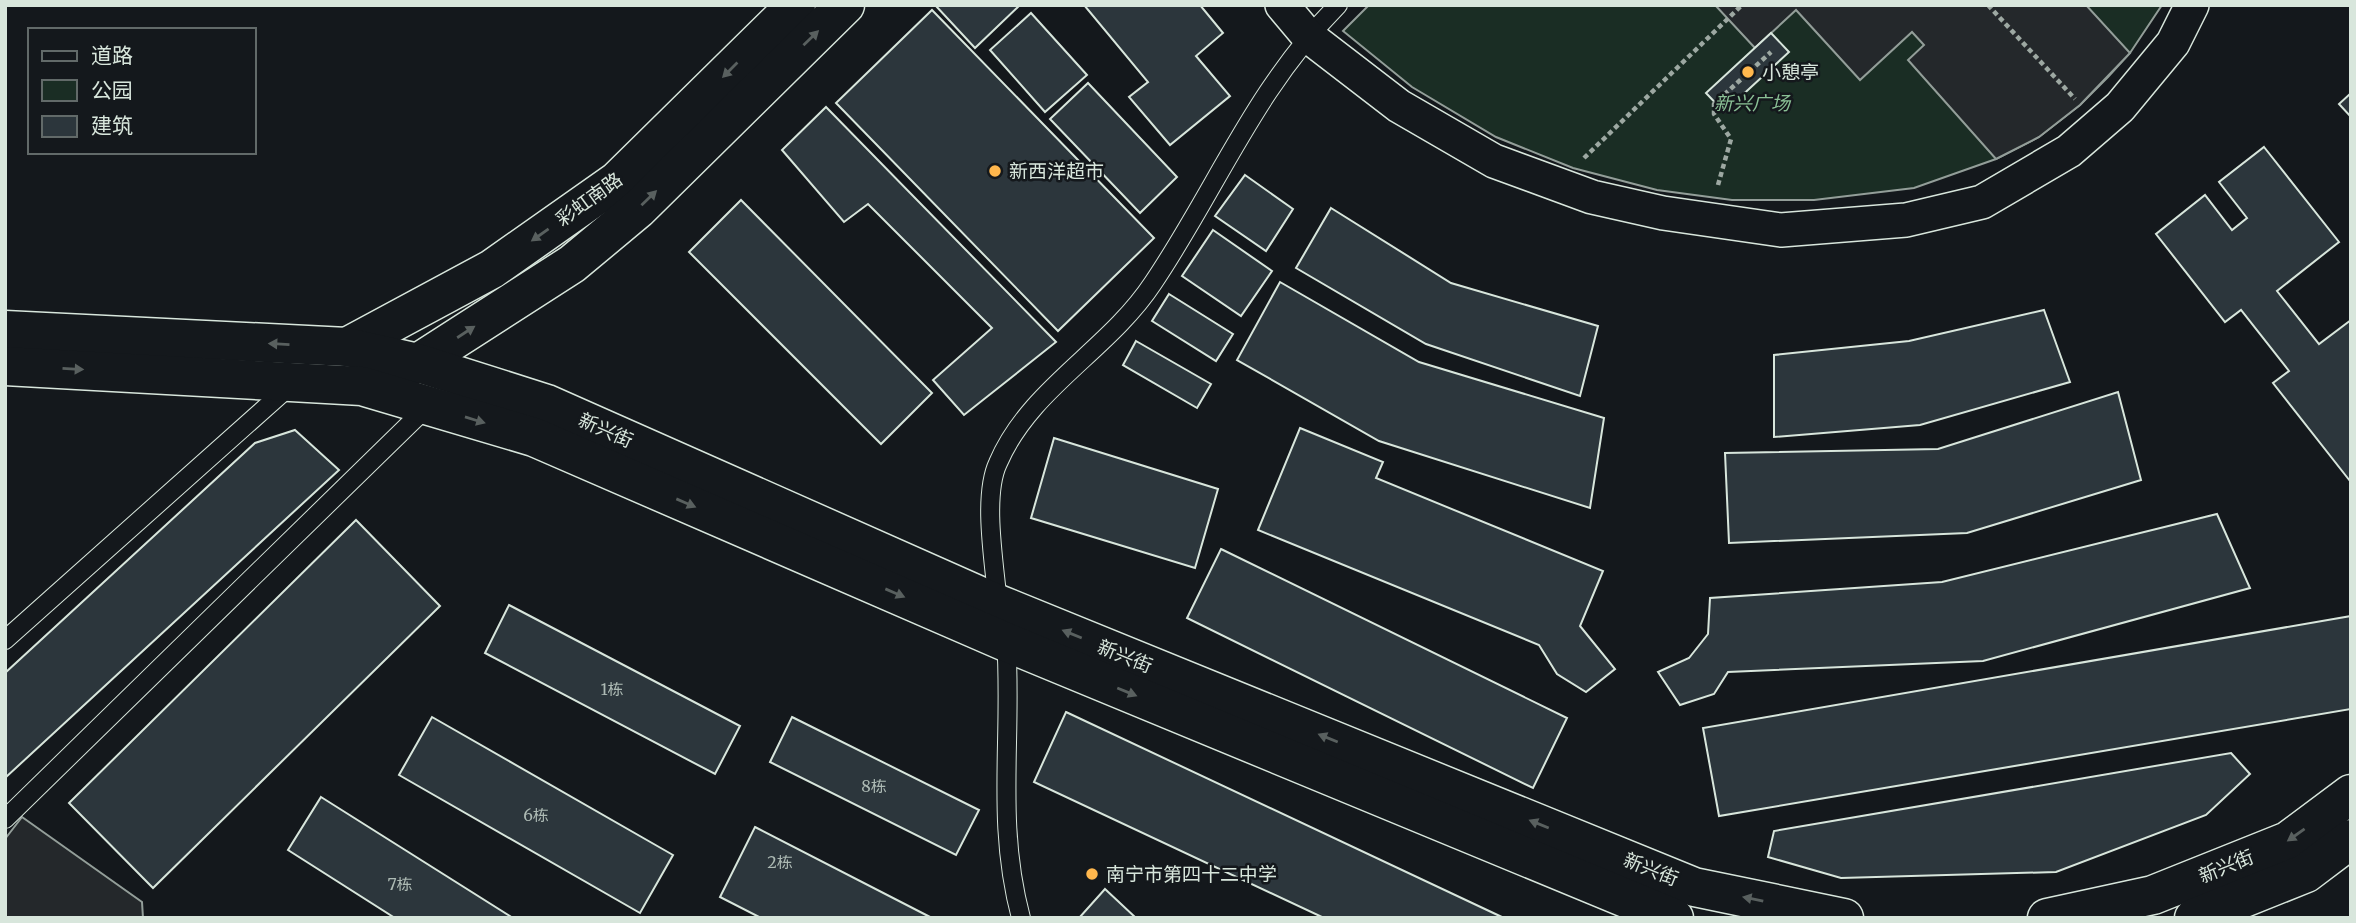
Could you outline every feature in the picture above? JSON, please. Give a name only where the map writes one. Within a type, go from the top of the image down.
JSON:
[{"type":"main road","name":"彩虹南路","points":[[347,347],[492,269],[617,181],[796,5]]},
{"type":"main road","name":"彩虹南路","points":[[5,366],[296,380],[362,386],[418,362],[581,256],[638,209],[845,5]]},
{"type":"main road","points":[[5,330],[347,347],[418,362]]},
{"type":"main road","name":"新兴街","points":[[418,362],[547,404],[998,604],[1694,887],[1844,918]]},
{"type":"main road","name":"新兴街","points":[[362,386],[534,438],[1006,642],[1674,918]]},
{"type":"main road","name":"新兴街","points":[[2047,918],[2153,895],[2276,846],[2288,841],[2351,794]]},
{"type":"main road","name":"新兴街","points":[[2194,918],[2306,873],[2351,839]]},
{"type":"street","points":[[1282,5],[1308,36],[1399,106],[1494,161],[1592,197],[1781,230],[1906,220],[1982,202],[2069,151],[2120,107],[2173,43],[2192,5]]},
{"type":"lane","points":[[1021,918],[1010,875],[1005,819],[1006,642],[998,604],[991,503],[996,465],[1017,426],[1047,392],[1107,340],[1153,284],[1249,119],[1308,36],[1338,5]]},
{"type":"lane","points":[[5,640],[296,380]]},
{"type":"lane","points":[[5,818],[428,406]]},
{"type":"path","points":[[1583,159],[1742,5]]},
{"type":"path","points":[[1988,5],[2080,105]]},
{"type":"path","points":[[1707,219],[1731,139],[1714,114],[1714,104],[1771,52]]},
{"type":"green space","name":"新兴广场","points":[[1369,5],[2162,5],[2130,53],[2080,105],[2039,137],[1996,159],[1914,188],[1814,200],[1732,200],[1657,190],[1573,168],[1496,137],[1412,87],[1343,31]]},
{"type":"shaded area","points":[[1715,5],[2086,5],[2130,53],[2080,105],[2039,137],[1996,159],[1908,60],[1924,45],[1912,32],[1860,80],[1796,10],[1755,48]]},
{"type":"shaded area","points":[[22,817],[142,902],[143,918],[5,918],[5,839]]},
{"type":"building","points":[[935,5],[1020,5],[975,48]]},
{"type":"building","points":[[1084,5],[1200,5],[1223,33],[1196,56],[1230,96],[1170,145],[1129,97],[1148,82]]},
{"type":"building","name":"新西洋超市","points":[[932,10],[1154,238],[1058,331],[836,103]]},
{"type":"building","points":[[1031,13],[1087,75],[1045,112],[990,50]]},
{"type":"building","name":"小憩亭","points":[[1771,33],[1789,52],[1724,112],[1706,93]]},
{"type":"building","points":[[1088,83],[1177,177],[1140,213],[1050,119]]},
{"type":"building","points":[[2351,93],[2351,117],[2339,104]]},
{"type":"building","points":[[826,107],[1056,342],[964,415],[933,380],[992,328],[868,204],[844,222],[782,150]]},
{"type":"building","points":[[2264,147],[2339,242],[2277,291],[2319,344],[2351,320],[2350,481],[2273,383],[2289,371],[2241,310],[2225,322],[2156,234],[2205,195],[2232,230],[2247,218],[2219,182]]},
{"type":"building","points":[[1245,175],[1293,209],[1266,251],[1215,216]]},
{"type":"building","points":[[741,200],[932,393],[881,444],[689,252]]},
{"type":"building","points":[[1331,208],[1451,283],[1598,326],[1580,396],[1426,344],[1296,268]]},
{"type":"building","points":[[1213,230],[1272,271],[1241,316],[1182,276]]},
{"type":"building","points":[[1280,282],[1419,362],[1604,418],[1590,508],[1379,441],[1237,360]]},
{"type":"building","points":[[1169,294],[1233,334],[1216,361],[1152,321]]},
{"type":"building","points":[[2044,310],[2070,382],[1920,425],[1774,437],[1774,355],[1909,341]]},
{"type":"building","points":[[1136,341],[1211,384],[1197,408],[1123,365]]},
{"type":"building","points":[[2118,392],[2141,480],[1967,533],[1729,543],[1725,453],[1938,449]]},
{"type":"building","points":[[1300,428],[1383,462],[1376,478],[1603,571],[1580,626],[1615,669],[1586,692],[1557,674],[1539,645],[1258,530]]},
{"type":"building","points":[[295,430],[339,470],[5,778],[5,673],[255,443]]},
{"type":"building","points":[[1054,438],[1218,489],[1195,568],[1031,518]]},
{"type":"building","points":[[2217,514],[2250,588],[1983,661],[1728,672],[1714,694],[1680,705],[1658,672],[1689,658],[1708,634],[1710,598],[1942,582]]},
{"type":"building","points":[[356,520],[440,606],[153,888],[69,803]]},
{"type":"building","points":[[1221,549],[1567,718],[1533,788],[1187,618]]},
{"type":"building","points":[[509,605],[740,726],[715,774],[485,653]]},
{"type":"building","points":[[2351,616],[2351,709],[1719,816],[1703,728]]},
{"type":"building","points":[[1066,712],[1504,918],[1324,918],[1034,782]]},
{"type":"building","points":[[432,717],[673,855],[640,913],[399,775]]},
{"type":"building","points":[[792,717],[979,810],[956,855],[770,762]]},
{"type":"building","points":[[2231,753],[2250,774],[2206,815],[2056,872],[1841,878],[1768,857],[1774,831]]},
{"type":"building","points":[[321,797],[513,918],[395,918],[288,850]]},
{"type":"building","points":[[755,827],[932,918],[761,918],[720,897]]},
{"type":"building","points":[[1105,889],[1136,918],[1079,918]]},
{"type":"place","name":"小憩亭","points":[[1748,72]]},
{"type":"place","name":"新西洋超市","points":[[995,171]]},
{"type":"place","name":"南宁市第四十二中学","points":[[1092,874]]}]
